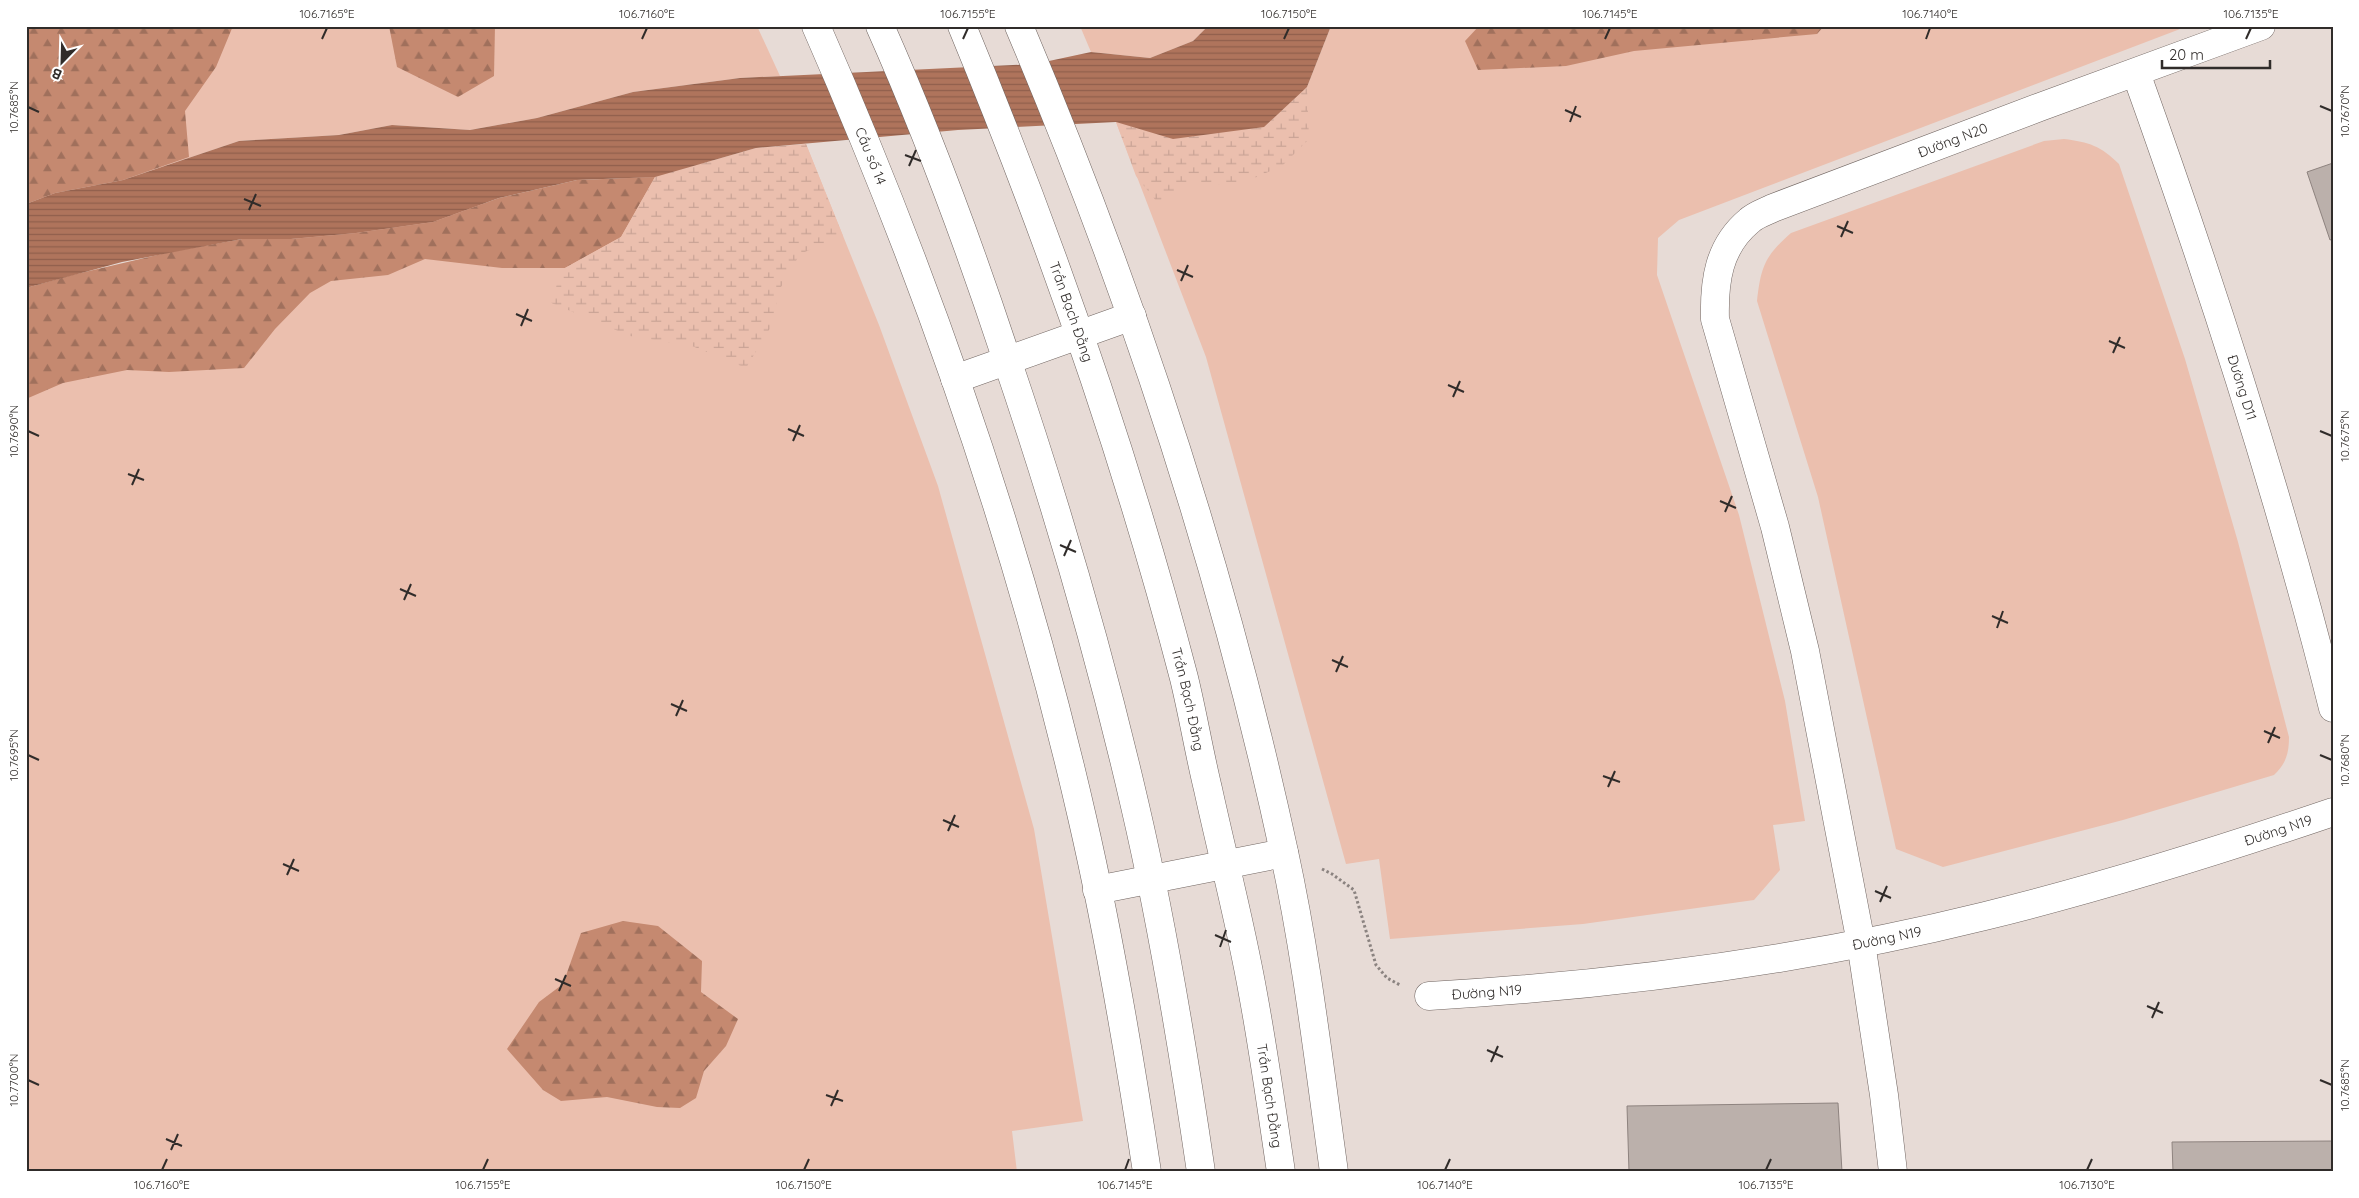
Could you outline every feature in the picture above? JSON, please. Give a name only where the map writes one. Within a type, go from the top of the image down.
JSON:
[{"type":"street","name":"Cầu số 14","points":[[816,26],[878,173],[923,287],[1018,574],[1070,766],[1097,890],[1134,1082],[1147,1172]]},
{"type":"street","points":[[880,26],[976,266],[1041,458],[1078,583],[1135,806],[1151,879],[1201,1172]]},
{"type":"street","name":"Trần Bạch Đằng","points":[[962,26],[1008,136],[1080,334],[1114,436],[1172,636],[1226,865],[1253,994],[1281,1172]]},
{"type":"street","points":[[1019,26],[1096,218],[1132,316],[1171,431],[1216,585],[1284,854],[1313,1016],[1334,1172]]},
{"type":"street","name":"Đường N20","points":[[1893,1172],[1884,1095],[1861,943],[1805,652],[1775,527],[1715,319],[1714,289],[1719,265],[1728,243],[1749,220],[1773,208],[2261,26]]},
{"type":"street","name":"Đường D11","points":[[2136,73],[2193,233],[2242,381],[2286,531],[2333,708]]},
{"type":"street","points":[[955,379],[1132,316]]},
{"type":"street","name":"Đường N19","points":[[1429,996],[1500,992],[1699,971],[1861,943],[1984,916],[2114,882],[2333,812]]},
{"type":"street","points":[[1097,890],[1284,854]]},
{"type":"path","points":[[1284,854],[1332,874],[1354,890],[1376,965],[1387,978],[1429,996]]},
{"type":"green space","points":[[26,26],[757,26],[780,76],[740,78],[633,92],[537,118],[470,130],[392,125],[339,135],[239,141],[123,180],[55,193],[26,204]]},
{"type":"green space","points":[[26,26],[233,26],[216,67],[185,111],[189,157],[123,180],[55,193],[26,204]]},
{"type":"green space","points":[[389,26],[495,26],[494,76],[458,97],[397,67]]},
{"type":"green space","points":[[1080,26],[1208,26],[1193,41],[1150,58],[1091,52]]},
{"type":"green space","points":[[1331,26],[2188,26],[1679,220],[1658,238],[1657,275],[1739,515],[1785,701],[1805,821],[1773,825],[1780,870],[1754,900],[1583,924],[1390,939],[1379,859],[1346,864],[1206,357],[1116,122],[1307,87]]},
{"type":"green space","points":[[1479,26],[1824,26],[1817,34],[1634,51],[1566,66],[1478,70],[1465,41]]},
{"type":"green space","points":[[1307,87],[1309,139],[1282,166],[1236,186],[1195,182],[1157,202],[1136,176],[1116,122],[1173,139],[1264,127]]},
{"type":"green space","points":[[2064,139],[2094,146],[2119,164],[2185,359],[2238,542],[2289,737],[2288,748],[2284,762],[2274,775],[2123,820],[1943,867],[1896,849],[1818,497],[1757,301],[1760,279],[1770,255],[1791,233],[2044,141]]},
{"type":"green space","points":[[806,144],[879,325],[938,486],[1034,829],[1083,1121],[1012,1131],[1017,1172],[26,1172],[26,288]]},
{"type":"green space","points":[[806,144],[843,236],[800,254],[777,294],[775,320],[746,368],[692,346],[630,336],[549,302],[565,268],[621,237],[655,177],[756,148]]},
{"type":"green space","points":[[655,177],[621,237],[565,268],[502,268],[425,259],[388,275],[331,281],[310,293],[275,329],[244,368],[169,372],[127,370],[63,383],[26,399],[26,288],[170,252],[242,239],[291,239],[356,233],[433,222],[499,198],[577,180]]},
{"type":"green space","points":[[623,921],[658,926],[702,961],[701,992],[738,1019],[726,1046],[704,1071],[696,1098],[680,1108],[657,1107],[607,1097],[561,1101],[543,1090],[507,1049],[539,1002],[563,984],[581,933]]},
{"type":"shaded area","points":[[1208,26],[1331,26],[1307,87],[1264,127],[1173,139],[1116,122],[958,130],[756,148],[655,177],[577,180],[499,198],[433,222],[356,233],[291,239],[242,239],[122,262],[26,288],[26,204],[55,193],[123,180],[239,141],[339,135],[392,125],[470,130],[537,118],[633,92],[740,78],[1035,64],[1091,52],[1150,58],[1193,41]]},
{"type":"building","points":[[2333,163],[2333,239],[2330,240],[2307,172]]},
{"type":"building","points":[[1838,1103],[1842,1172],[1629,1172],[1627,1106]]},
{"type":"building","points":[[2333,1141],[2333,1172],[2173,1172],[2172,1142]]}]
